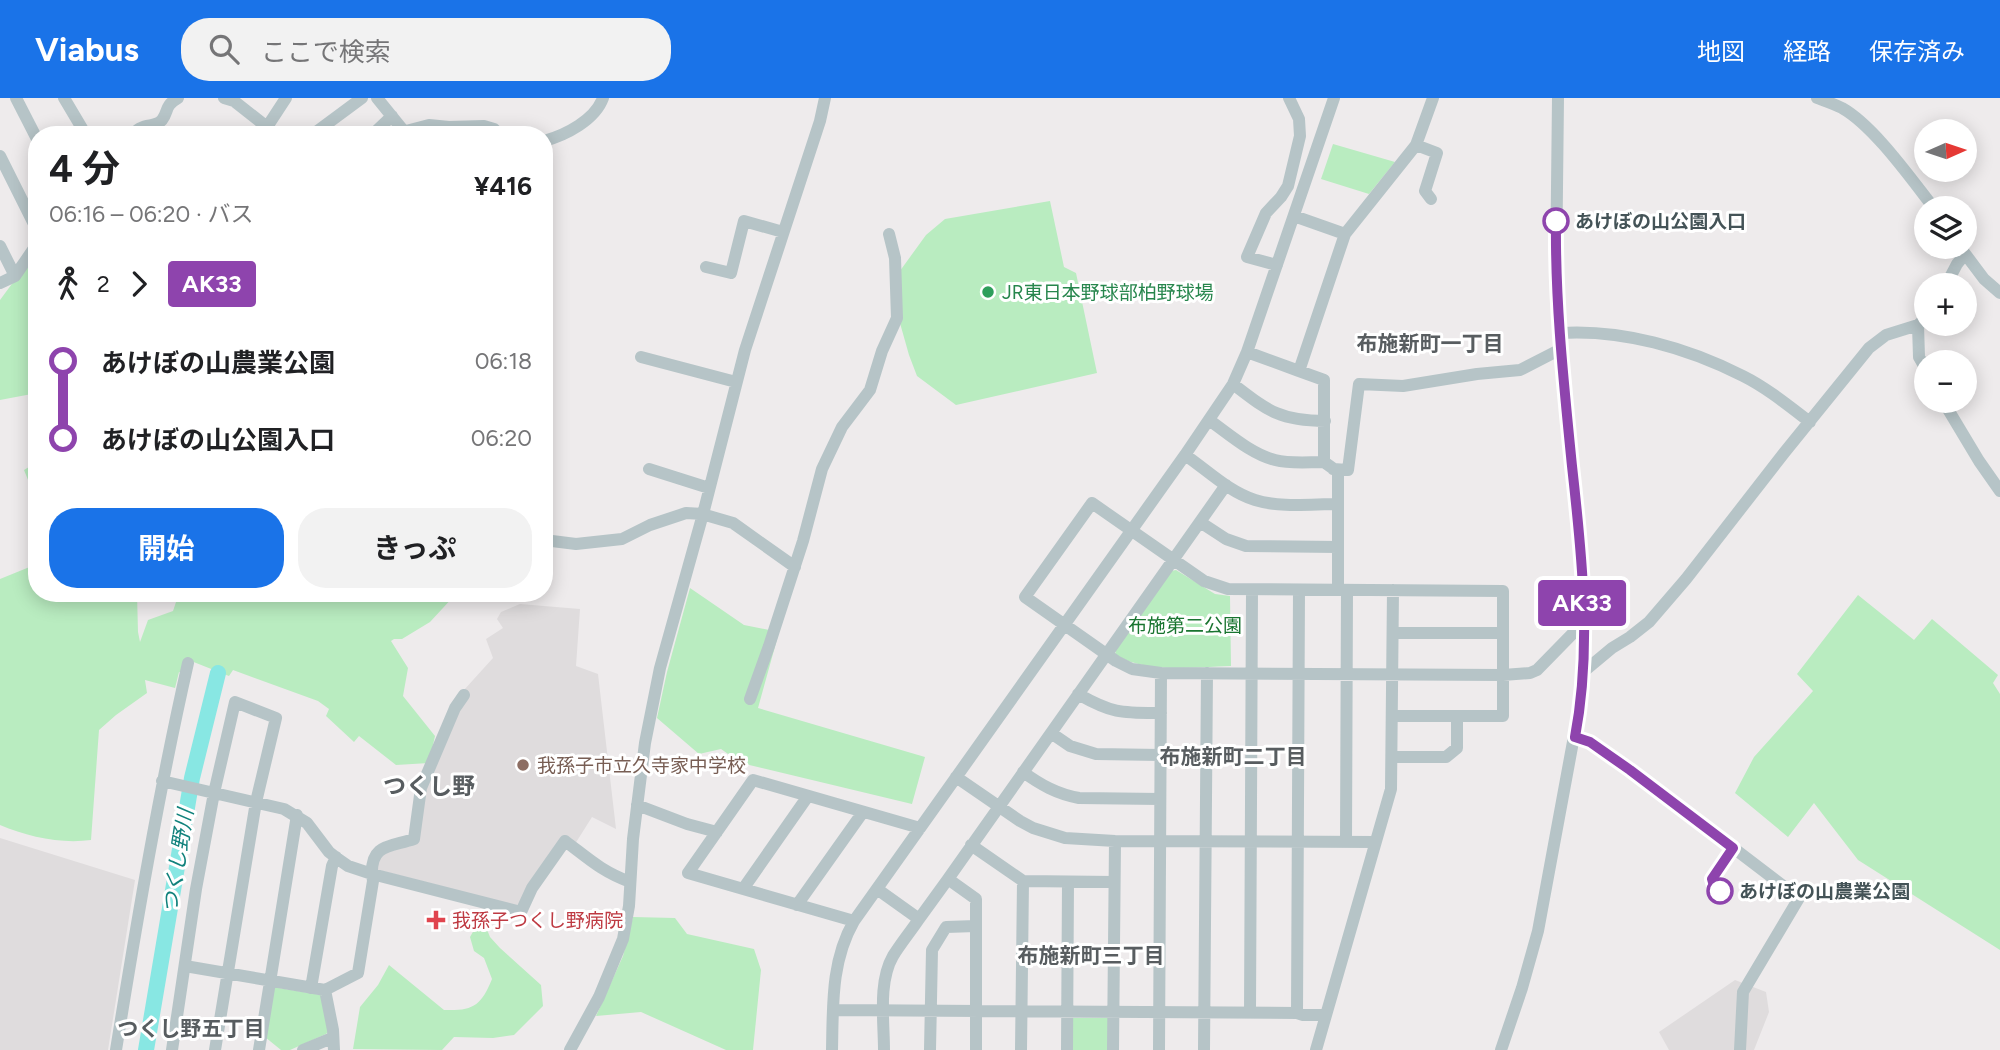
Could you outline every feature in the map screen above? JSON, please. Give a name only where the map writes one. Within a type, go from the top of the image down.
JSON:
[{"type":"street","points":[[16,98],[30,126]]},
{"type":"street","points":[[64,98],[81,126]]},
{"type":"street","points":[[154,126],[162,120],[165,110],[178,98]]},
{"type":"street","points":[[224,98],[233,101],[265,126]]},
{"type":"street","points":[[273,126],[286,98]]},
{"type":"street","points":[[321,126],[345,103],[362,98]]},
{"type":"street","points":[[377,98],[400,126]]},
{"type":"street","points":[[553,138],[591,116],[603,98]]},
{"type":"street","points":[[570,1050],[598,997],[623,939],[629,906],[645,743],[657,680],[736,382],[820,121],[825,98]]},
{"type":"street","points":[[1277,265],[1247,257],[1266,213],[1288,186],[1300,136],[1299,119],[1289,98]]},
{"type":"street","points":[[832,1050],[834,979],[839,956],[854,921],[1233,384],[1247,352],[1334,98]]},
{"type":"street","points":[[1299,371],[1345,234],[1416,145],[1433,98]]},
{"type":"street","points":[[1501,1050],[1538,931],[1575,737],[1583,673],[1580,550],[1560,332],[1556,239],[1558,98]]},
{"type":"street","points":[[1817,98],[1838,102],[1852,114],[1883,146],[1924,196]]},
{"type":"street","points":[[381,126],[392,116]]},
{"type":"street","points":[[1416,145],[1437,153],[1425,191],[1431,199]]},
{"type":"street","points":[[0,156],[28,212]]},
{"type":"street","points":[[1294,216],[1345,234]]},
{"type":"street","points":[[706,267],[731,273],[744,221],[783,232]]},
{"type":"street","points":[[750,699],[795,567],[826,458],[842,427],[870,390],[882,351],[897,318],[895,258],[889,234]]},
{"type":"street","points":[[0,246],[15,276]]},
{"type":"street","points":[[0,283],[15,276],[28,257]]},
{"type":"street","points":[[1970,259],[1984,279],[2000,293]]},
{"type":"street","points":[[1583,673],[1649,622],[1868,348],[1886,335],[1914,324]]},
{"type":"street","points":[[1560,332],[1583,331],[1648,341],[1701,358],[1745,377],[1810,422]]},
{"type":"street","points":[[1209,420],[1260,454],[1273,459],[1348,470],[1359,384],[1403,386],[1520,370],[1561,349]]},
{"type":"street","points":[[1247,352],[1324,380],[1329,466]]},
{"type":"street","points":[[641,357],[736,382]]},
{"type":"street","points":[[1233,384],[1279,415],[1290,419],[1325,421]]},
{"type":"street","points":[[1950,413],[2000,491]]},
{"type":"street","points":[[1185,455],[1241,494],[1267,503],[1338,504]]},
{"type":"street","points":[[1329,466],[1338,472],[1338,547],[1343,589],[1346,674],[1346,842]]},
{"type":"street","points":[[649,469],[709,488]]},
{"type":"street","points":[[884,1050],[887,973],[892,957],[1226,485]]},
{"type":"street","points":[[1392,716],[1503,716],[1503,675],[1503,633],[1503,591],[1228,589],[1203,581],[1092,503],[1026,597],[1106,655],[1132,669],[1161,673],[1503,675],[1530,673],[1537,670],[1583,623]]},
{"type":"street","points":[[553,541],[576,544],[622,539],[650,525],[685,513],[702,514],[733,523],[795,567]]},
{"type":"street","points":[[1200,522],[1226,539],[1246,546],[1338,547]]},
{"type":"street","points":[[1250,1012],[1252,590]]},
{"type":"street","points":[[1297,1013],[1299,590]]},
{"type":"street","points":[[1316,1050],[1391,789],[1393,590]]},
{"type":"street","points":[[1393,632],[1503,633]]},
{"type":"street","points":[[116,1050],[162,781],[188,663]]},
{"type":"street","points":[[1159,1050],[1161,673]]},
{"type":"street","points":[[1205,1050],[1207,673]]},
{"type":"street","points":[[1079,694],[1116,712],[1161,713]]},
{"type":"street","points":[[185,966],[325,990],[358,973],[373,881],[374,856],[378,850],[414,839],[421,788],[455,708],[464,695]]},
{"type":"street","points":[[172,1050],[196,889],[235,702],[276,718],[256,802],[215,1050]]},
{"type":"street","points":[[1392,757],[1447,757],[1457,748],[1457,716]]},
{"type":"street","points":[[1051,733],[1070,746],[1096,754],[1160,755]]},
{"type":"street","points":[[1575,737],[1590,742],[1650,785],[1799,898],[1742,992],[1740,1050]]},
{"type":"street","points":[[1023,772],[1046,788],[1068,796],[1160,799]]},
{"type":"street","points":[[957,777],[999,808],[1033,828],[1047,834],[1077,840],[1376,842]]},
{"type":"street","points":[[854,921],[688,873],[753,780],[920,828]]},
{"type":"street","points":[[162,781],[284,809],[307,823],[329,852],[348,866],[521,912],[532,888],[565,841],[603,871],[630,882]]},
{"type":"street","points":[[743,889],[808,796]]},
{"type":"street","points":[[638,805],[687,824],[717,832]]},
{"type":"street","points":[[797,905],[863,812]]},
{"type":"street","points":[[258,1050],[297,815]]},
{"type":"street","points":[[1113,1050],[1115,841]]},
{"type":"street","points":[[971,845],[1023,881],[1114,882]]},
{"type":"street","points":[[312,988],[332,866],[336,857]]},
{"type":"street","points":[[948,879],[976,900],[975,1050]]},
{"type":"street","points":[[1021,1050],[1023,881]]},
{"type":"street","points":[[1067,1050],[1068,882]]},
{"type":"street","points":[[877,889],[919,919]]},
{"type":"street","points":[[929,1050],[932,950],[946,927],[976,926]]},
{"type":"street","points":[[303,1050],[333,1044],[325,990]]},
{"type":"street","points":[[832,1010],[1326,1014]]},
{"type":"shaded area","name":"我孫子市立久寺家中学校","points":[[520,604],[580,609],[576,666],[598,674],[616,829],[592,817],[575,844],[565,837],[518,906],[375,869],[378,856],[418,841],[425,794],[454,701],[493,658],[486,639],[503,628],[497,619],[501,612]]},
{"type":"shaded area","points":[[0,838],[135,880],[108,1050],[0,1050]]},
{"type":"shaded area","points":[[1735,980],[1766,992],[1769,1012],[1754,1050],[1669,1050],[1659,1032]]},
{"type":"green space","points":[[1333,144],[1395,162],[1369,194],[1321,179]]},
{"type":"green space","name":"JR東日本野球部柏野球場","points":[[1050,201],[1064,267],[1076,273],[1097,373],[956,405],[917,376],[896,309],[897,275],[926,235],[945,219]]},
{"type":"green space","points":[[28,262],[28,395],[0,400],[0,300]]},
{"type":"green space","points":[[28,568],[28,602],[137,602],[140,642],[148,620],[173,611],[176,602],[449,602],[430,622],[402,639],[391,641],[408,668],[403,696],[435,736],[429,763],[396,765],[359,736],[354,742],[326,716],[329,709],[318,701],[233,670],[229,676],[186,659],[175,688],[145,680],[147,693],[99,730],[91,840],[45,838],[0,825],[0,579]]},
{"type":"green space","name":"布施第二公園","points":[[1176,570],[1215,594],[1230,596],[1231,666],[1157,667],[1128,661],[1115,655],[1171,571]]},
{"type":"green space","points":[[690,588],[744,625],[779,632],[758,708],[925,757],[912,804],[741,763],[721,749],[699,754],[657,718]]},
{"type":"green space","points":[[1858,595],[1914,640],[1932,619],[1998,675],[1993,683],[2000,694],[2000,950],[1858,860],[1814,803],[1788,837],[1735,793],[1754,757],[1813,691],[1797,674]]},
{"type":"green space","points":[[633,917],[675,918],[687,934],[754,949],[761,970],[753,1050],[726,1050],[641,1012],[596,1016],[623,956]]},
{"type":"green space","points":[[484,922],[490,937],[541,985],[543,1006],[514,1035],[493,1038],[454,1037],[442,1050],[353,1049],[360,1007],[378,985],[389,965],[444,1010],[469,1008],[480,1001],[492,979],[484,958],[474,951],[470,937]]},
{"type":"green space","points":[[273,987],[321,995],[329,1031],[290,1050],[281,1050],[265,1037]]},
{"type":"green space","points":[[1072,1018],[1109,1018],[1109,1050],[1072,1050]]},
{"type":"waterway","name":"つくし野川","points":[[146,1050],[192,778],[218,673]]},
{"type":"bus line","name":"AK33","points":[[1556,221],[1556,277],[1561,349],[1582,590],[1582,693],[1575,737],[1590,742],[1630,770],[1733,848],[1713,875],[1712,883],[1720,891]]},
{"type":"place","name":"あけぼの山公園入口","points":[[1556,221]]},
{"type":"place","name":"JR東日本野球部柏野球場","points":[[988,292]]},
{"type":"place","name":"我孫子市立久寺家中学校","points":[[523,765]]},
{"type":"place","name":"あけぼの山農業公園","points":[[1720,891]]},
{"type":"place","name":"我孫子つくし野病院","points":[[436,920]]},
{"type":"district","name":"布施新町一丁目","points":[[1430,344]]},
{"type":"district","name":"布施新町二丁目","points":[[1233,757]]},
{"type":"district","name":"つくし野","points":[[429,786]]},
{"type":"district","name":"布施新町三丁目","points":[[1091,956]]},
{"type":"district","name":"つくし野五丁目","points":[[191,1029]]}]
